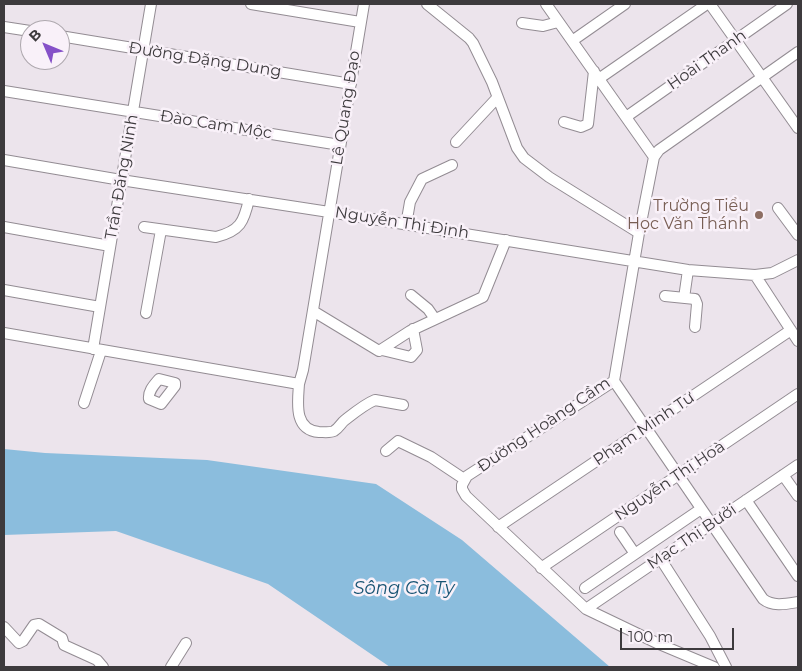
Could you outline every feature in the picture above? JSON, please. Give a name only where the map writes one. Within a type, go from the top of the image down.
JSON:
[{"type":"street","name":"Trần Đăng Ninh","points":[[84,403],[97,350],[100,307],[151,4]]},
{"type":"street","points":[[251,4],[360,22]]},
{"type":"street","name":"Lê Quang Đạo","points":[[364,4],[304,370],[299,384],[297,408],[299,416],[308,428],[315,431],[331,432],[375,400],[403,405]]},
{"type":"street","points":[[427,4],[463,32],[473,43],[492,82],[517,148],[524,158],[549,177],[639,233]]},
{"type":"street","points":[[546,4],[654,157],[659,150],[798,52]]},
{"type":"street","points":[[572,41],[625,4]]},
{"type":"street","points":[[564,122],[581,127],[588,124],[597,75],[708,4],[736,39],[798,128]]},
{"type":"street","name":"Hoài Thanh","points":[[626,117],[787,4]]},
{"type":"street","points":[[522,22],[542,26],[558,22]]},
{"type":"street","points":[[4,27],[20,29]]},
{"type":"street","name":"Đường Đặng Dung","points":[[70,38],[351,84]]},
{"type":"street","name":"Đào Cam Mộc","points":[[4,90],[340,145]]},
{"type":"street","points":[[456,142],[497,98]]},
{"type":"street","name":"Đường Hoàng Cầm","points":[[463,484],[614,381],[654,157]]},
{"type":"street","name":"Nguyễn Thị Định","points":[[4,160],[688,270],[755,275],[772,273],[798,260]]},
{"type":"street","points":[[406,225],[410,202],[422,179],[452,165]]},
{"type":"street","points":[[144,227],[216,237],[225,235],[235,230],[242,222],[249,199]]},
{"type":"street","points":[[778,208],[798,234]]},
{"type":"street","points":[[4,227],[110,246]]},
{"type":"street","points":[[146,314],[161,230]]},
{"type":"street","points":[[382,350],[398,337],[413,329],[483,297],[506,240]]},
{"type":"street","points":[[684,298],[688,270]]},
{"type":"street","points":[[755,275],[798,341]]},
{"type":"street","points":[[4,290],[100,307]]},
{"type":"street","points":[[411,295],[423,304],[435,319]]},
{"type":"street","points":[[665,296],[695,299],[698,304],[694,327]]},
{"type":"street","points":[[313,312],[374,350],[379,351],[411,356],[417,350],[413,329]]},
{"type":"street","name":"Phạm Minh Tư","points":[[498,527],[791,330]]},
{"type":"street","points":[[4,333],[299,384]]},
{"type":"street","points":[[159,379],[162,361]]},
{"type":"street","points":[[614,381],[763,599],[769,604],[798,602]]},
{"type":"street","name":"Nguyễn Thị Hoà","points":[[541,568],[798,394]]},
{"type":"street","points":[[386,451],[398,442],[431,457],[463,484],[466,496],[586,608],[659,644],[714,667]]},
{"type":"street","name":"Mạc Thị Bưởi","points":[[586,608],[798,465]]},
{"type":"street","points":[[783,475],[798,496]]},
{"type":"street","points":[[746,500],[798,576]]},
{"type":"street","points":[[584,588],[701,509]]},
{"type":"street","points":[[620,532],[635,554]]},
{"type":"street","points":[[660,558],[710,636],[726,667]]},
{"type":"street","points":[[4,627],[19,643],[34,624],[39,624],[62,638],[64,645],[97,660],[103,667]]},
{"type":"street","points":[[171,667],[186,643]]},
{"type":"water","name":"Sông Cà Ty","points":[[4,449],[45,453],[207,460],[376,484],[462,540],[610,667],[390,667],[268,584],[116,531],[4,535]]},
{"type":"place","name":"Trường Tiểu Học Văn Thánh","points":[[759,215]]}]
